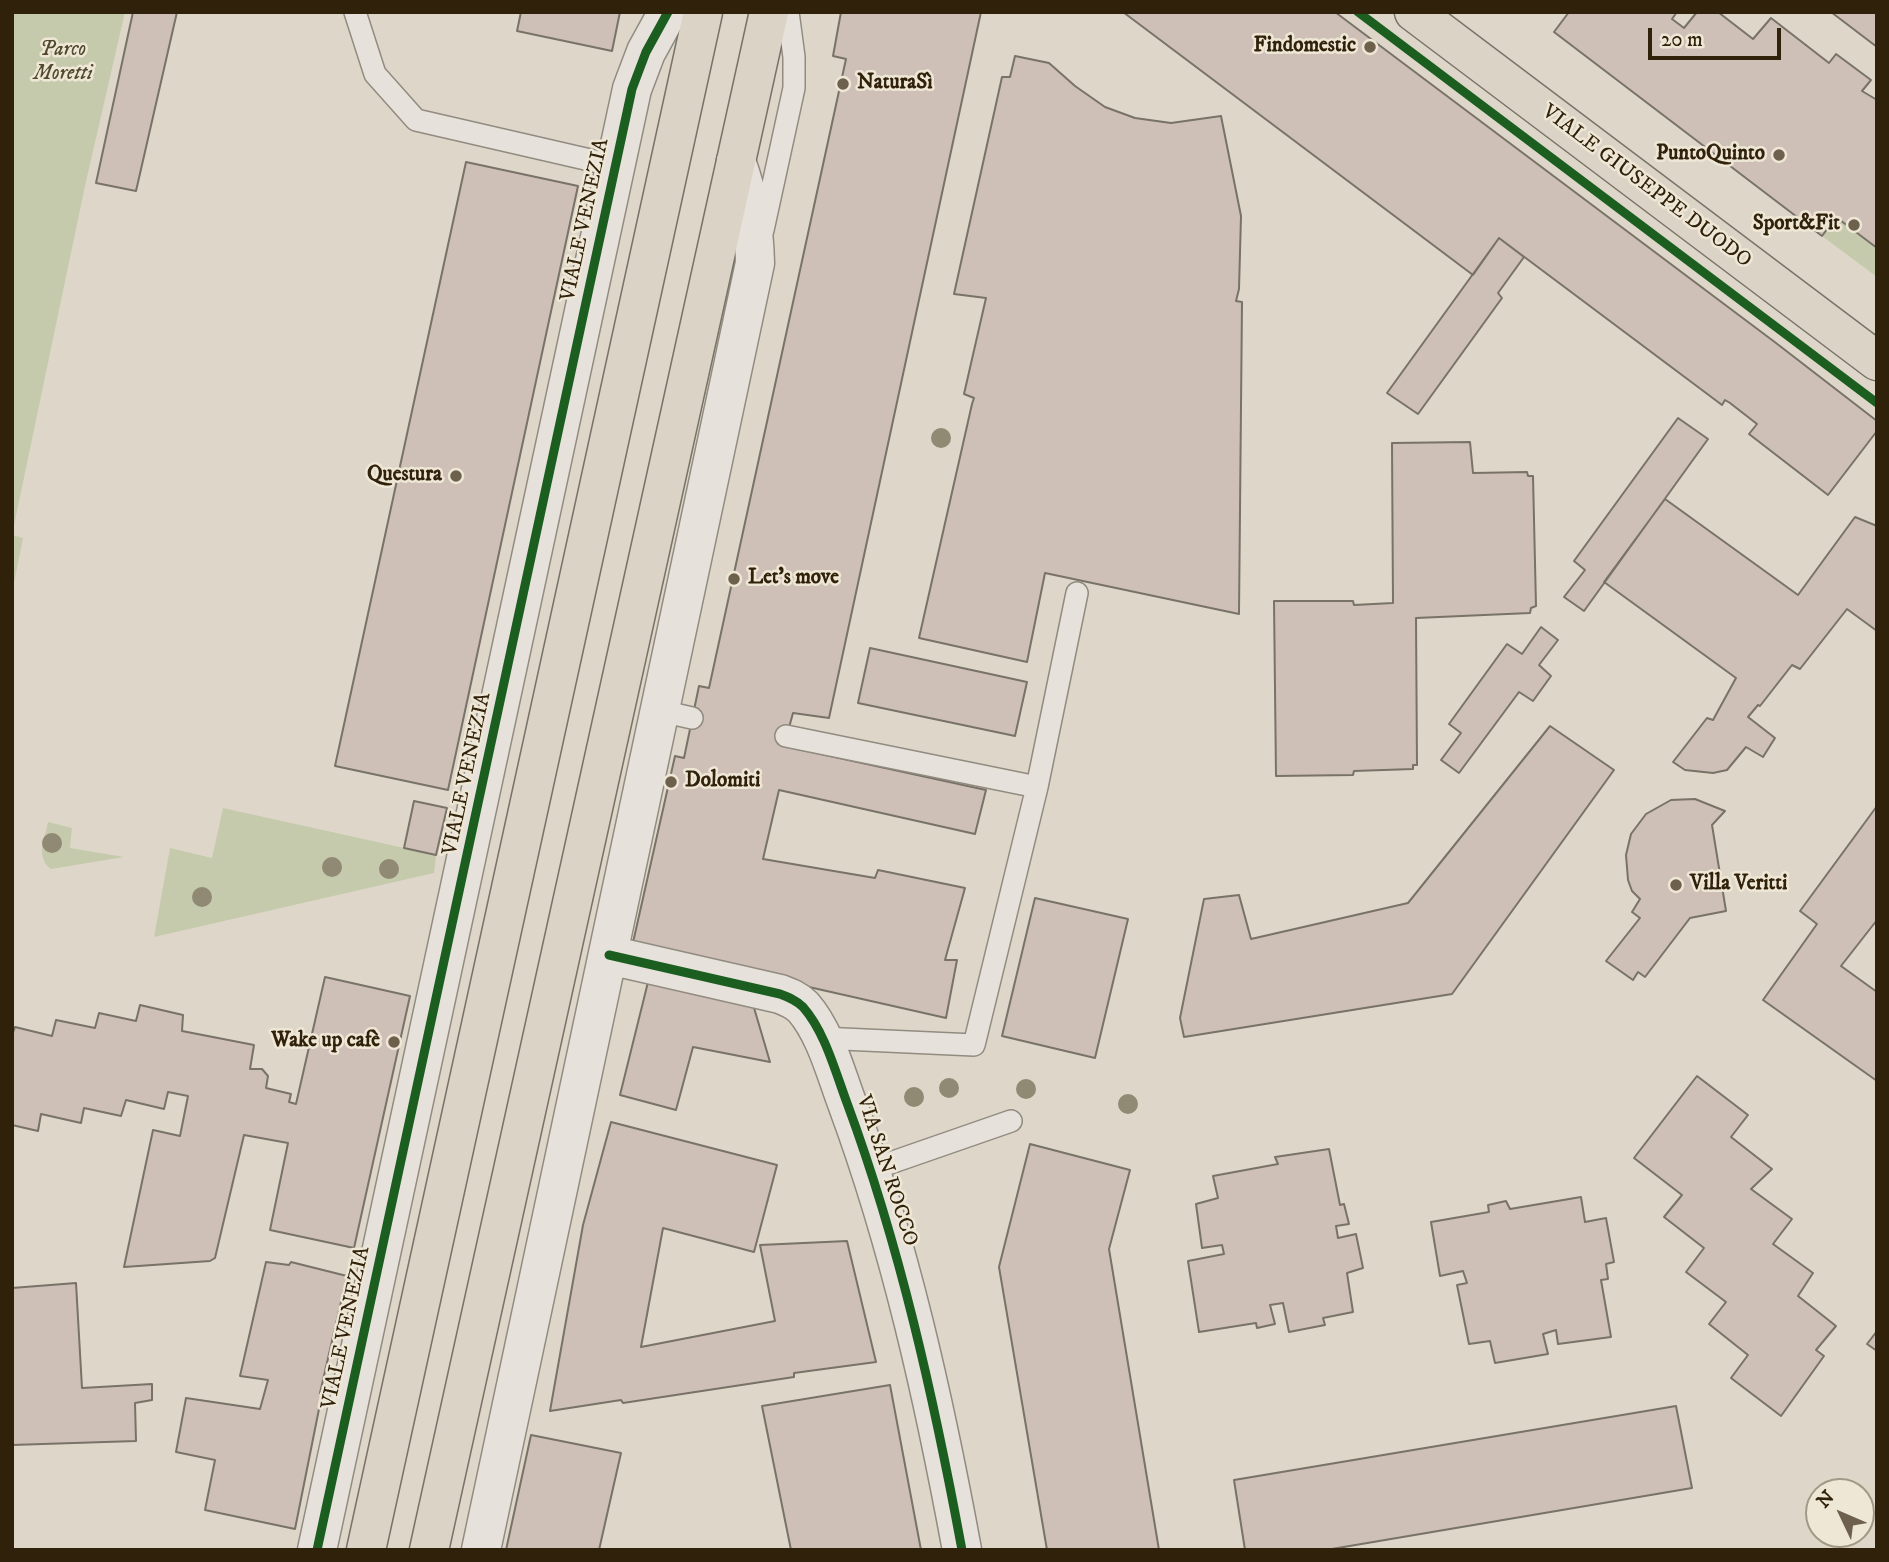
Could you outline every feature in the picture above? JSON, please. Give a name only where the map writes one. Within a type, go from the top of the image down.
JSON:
[{"type":"main road","points":[[366,1550],[703,12]]},
{"type":"main road","points":[[429,1550],[769,12]]},
{"type":"main road","name":"VIALE GIUSEPPE DUODO","points":[[1414,12],[1877,361]]},
{"type":"street","name":"VIALE VENEZIA","points":[[317,1550],[632,89],[646,52],[668,12]]},
{"type":"street","points":[[481,1550],[609,955],[677,714],[755,263],[754,224],[749,197],[736,161]]},
{"type":"street","name":"VIA SAN ROCCO","points":[[609,955],[752,986],[792,998],[802,1005],[821,1038],[884,1213],[949,1481],[962,1550]]},
{"type":"lane","points":[[355,12],[374,74],[416,120],[616,166]]},
{"type":"lane","points":[[755,263],[794,88],[794,57],[788,12]]},
{"type":"lane","points":[[821,1038],[974,1045],[1037,788],[1077,593]]},
{"type":"lane","points":[[786,736],[1037,788]]},
{"type":"lane","points":[[870,1170],[1011,1121]]},
{"type":"green space","name":"Parco Moretti","points":[[12,12],[125,12],[85,186],[12,535]]},
{"type":"green space","name":"Sport&Fit","points":[[1877,164],[1877,277],[1822,236]]},
{"type":"green space","points":[[12,535],[23,538],[12,593]]},
{"type":"green space","points":[[223,808],[436,855],[434,873],[154,937],[170,848],[212,858]]},
{"type":"green space","points":[[48,822],[72,828],[70,848],[124,857],[51,869],[42,853]]},
{"type":"building","points":[[133,12],[177,12],[136,191],[96,183]]},
{"type":"building","points":[[521,12],[620,12],[612,51],[517,31]]},
{"type":"building","points":[[841,12],[981,12],[829,718],[793,713],[784,746],[986,790],[975,834],[779,790],[763,859],[875,878],[878,870],[965,888],[945,960],[957,960],[946,1018],[632,947],[675,756],[684,758],[699,686],[709,688],[846,59],[833,56]]},
{"type":"building","points":[[1123,12],[1335,12],[1877,421],[1877,431],[1828,495],[1749,434],[1757,424],[1725,400],[1722,405],[1499,238],[1473,275]]},
{"type":"building","points":[[1569,12],[1677,12],[1672,19],[1684,28],[1697,12],[1718,12],[1753,39],[1771,18],[1829,63],[1836,54],[1871,80],[1862,91],[1877,100],[1877,248],[1836,217],[1822,236],[1554,32]]},
{"type":"building","points":[[1831,12],[1877,12],[1877,47]]},
{"type":"building","points":[[1015,56],[1049,63],[1105,107],[1135,118],[1171,123],[1221,116],[1241,216],[1239,289],[1236,301],[1242,302],[1239,614],[1045,573],[1027,662],[919,638],[974,398],[964,394],[986,298],[954,294],[1002,77],[1010,77]]},
{"type":"building","name":"Questura","points":[[466,162],[578,186],[448,790],[335,766]]},
{"type":"building","points":[[1499,238],[1524,257],[1498,293],[1502,298],[1418,414],[1387,393]]},
{"type":"building","points":[[1678,418],[1708,439],[1584,611],[1564,597],[1585,570],[1574,561]]},
{"type":"building","points":[[1470,442],[1473,473],[1527,472],[1528,476],[1533,476],[1536,606],[1531,608],[1530,613],[1416,618],[1417,765],[1413,765],[1413,769],[1354,771],[1353,775],[1276,776],[1274,601],[1353,601],[1354,605],[1393,603],[1392,443]]},
{"type":"building","points":[[1665,499],[1798,595],[1855,517],[1877,526],[1877,631],[1847,609],[1800,669],[1792,665],[1748,717],[1775,738],[1763,757],[1746,747],[1727,770],[1713,773],[1685,770],[1673,762],[1707,718],[1713,720],[1736,678],[1604,582]]},
{"type":"building","points":[[1541,627],[1558,640],[1539,665],[1551,676],[1533,701],[1519,692],[1459,773],[1441,760],[1461,733],[1449,724],[1507,644],[1522,654]]},
{"type":"building","points":[[870,648],[1027,682],[1015,736],[858,703]]},
{"type":"building","points":[[1550,726],[1614,770],[1452,994],[1184,1037],[1180,1018],[1204,899],[1239,895],[1251,939],[1408,903]]},
{"type":"building","name":"Villa Veritti","points":[[1695,799],[1725,811],[1712,825],[1726,911],[1690,918],[1645,977],[1638,972],[1633,980],[1606,961],[1640,918],[1632,912],[1640,899],[1632,891],[1628,880],[1626,855],[1631,834],[1646,814],[1671,800]]},
{"type":"building","points":[[414,801],[447,808],[436,855],[404,848]]},
{"type":"building","points":[[1877,806],[1877,920],[1841,966],[1877,992],[1877,1081],[1763,1000],[1817,924],[1800,911]]},
{"type":"building","points":[[1035,898],[1128,919],[1095,1058],[1002,1036]]},
{"type":"building","points":[[650,974],[752,1001],[770,1062],[693,1047],[676,1110],[620,1095]]},
{"type":"building","points":[[325,977],[410,996],[354,1248],[270,1230],[288,1143],[244,1135],[215,1258],[210,1261],[124,1267],[153,1130],[180,1136],[188,1096],[168,1092],[164,1109],[126,1100],[121,1116],[84,1108],[81,1123],[41,1114],[38,1131],[12,1125],[12,1035],[15,1027],[52,1036],[56,1020],[95,1028],[99,1013],[136,1021],[140,1005],[183,1015],[182,1031],[254,1045],[250,1069],[262,1069],[268,1076],[266,1088],[291,1094],[289,1102],[296,1104]]},
{"type":"building","points":[[1697,1076],[1748,1115],[1731,1137],[1772,1169],[1751,1189],[1792,1219],[1773,1244],[1813,1273],[1798,1296],[1836,1326],[1816,1350],[1824,1356],[1781,1416],[1731,1378],[1748,1355],[1709,1324],[1726,1302],[1686,1272],[1704,1248],[1664,1217],[1682,1195],[1634,1158]]},
{"type":"building","points":[[611,1122],[777,1165],[754,1252],[663,1228],[641,1347],[775,1321],[760,1245],[847,1241],[876,1362],[794,1373],[794,1377],[623,1403],[621,1400],[550,1411],[583,1225]]},
{"type":"building","points":[[1030,1144],[1130,1170],[1109,1249],[1159,1550],[1047,1550],[999,1267]]},
{"type":"building","points":[[1329,1149],[1340,1205],[1344,1204],[1349,1224],[1336,1226],[1338,1238],[1356,1234],[1363,1268],[1347,1273],[1353,1312],[1323,1318],[1325,1325],[1289,1332],[1283,1303],[1270,1305],[1275,1324],[1257,1328],[1256,1323],[1199,1332],[1188,1261],[1224,1254],[1222,1245],[1202,1248],[1196,1204],[1218,1198],[1213,1176],[1278,1164],[1275,1157]]},
{"type":"building","points":[[1581,1197],[1585,1222],[1606,1218],[1614,1262],[1606,1264],[1608,1279],[1601,1280],[1611,1337],[1558,1344],[1556,1330],[1543,1334],[1548,1354],[1495,1363],[1490,1341],[1469,1344],[1457,1285],[1467,1283],[1463,1271],[1440,1276],[1431,1222],[1489,1212],[1488,1205],[1506,1201],[1510,1209]]},
{"type":"building","points":[[266,1262],[289,1265],[291,1262],[347,1276],[320,1393],[322,1394],[295,1529],[205,1510],[215,1460],[176,1452],[186,1398],[260,1409],[268,1380],[240,1376]]},
{"type":"building","points":[[76,1283],[82,1388],[152,1384],[152,1400],[135,1403],[136,1441],[12,1445],[12,1288]]},
{"type":"building","points":[[1877,1331],[1877,1351],[1867,1344]]},
{"type":"building","points":[[890,1385],[921,1550],[791,1550],[762,1406]]},
{"type":"building","points":[[1676,1406],[1692,1488],[1326,1550],[1245,1550],[1234,1480]]},
{"type":"building","points":[[531,1435],[621,1453],[599,1550],[506,1550]]},
{"type":"cycle path","points":[[317,1550],[632,89],[646,52],[668,12]]},
{"type":"cycle path","points":[[1358,12],[1877,403]]},
{"type":"cycle path","points":[[609,955],[780,994],[792,999],[811,1017],[834,1065],[866,1157],[899,1267],[940,1437],[962,1550]]},
{"type":"place","name":"Findomestic","points":[[1370,47]]},
{"type":"place","name":"NaturaSì","points":[[843,84]]},
{"type":"place","name":"PuntoQuinto","points":[[1779,155]]},
{"type":"place","name":"Sport&Fit","points":[[1854,225]]},
{"type":"place","name":"Questura","points":[[456,476]]},
{"type":"place","name":"Let's move","points":[[734,579]]},
{"type":"place","name":"Dolomiti","points":[[671,782]]},
{"type":"place","name":"Villa Veritti","points":[[1676,885]]},
{"type":"place","name":"Wake up cafè","points":[[394,1042]]}]
